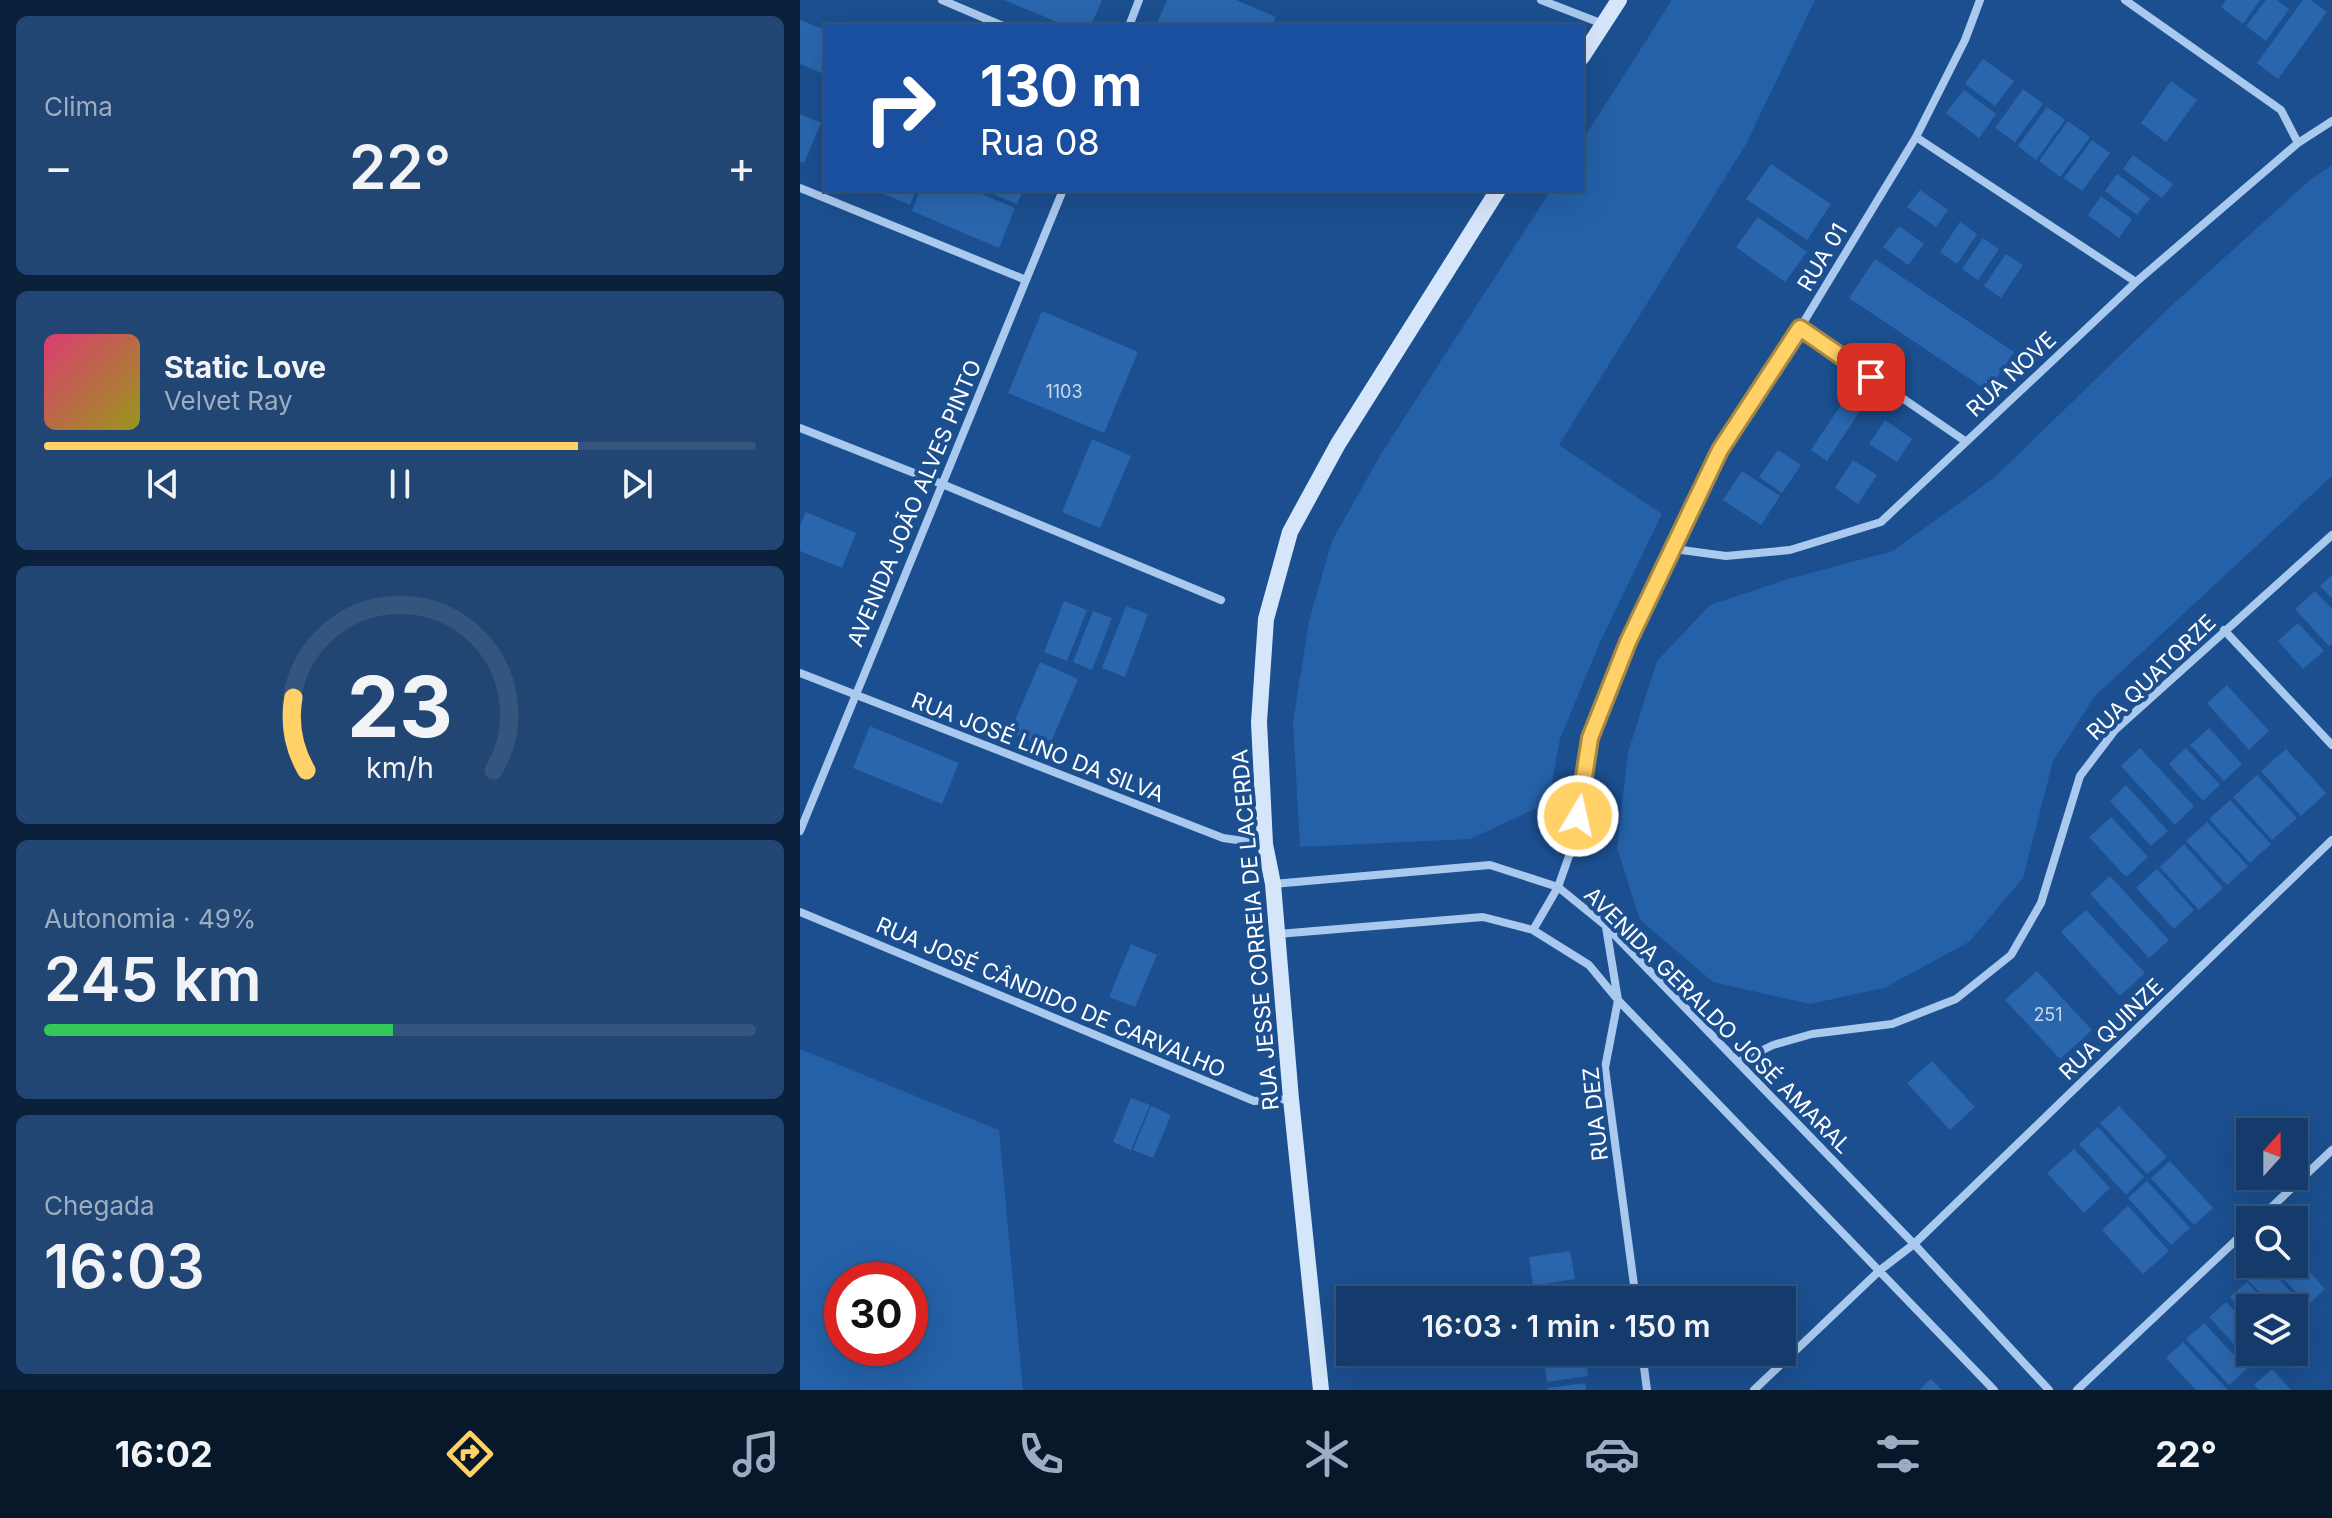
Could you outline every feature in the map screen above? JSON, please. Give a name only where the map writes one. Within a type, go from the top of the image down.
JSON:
[{"type":"main road","points":[[1584,54],[1619,0]]},
{"type":"main road","name":"RUA JESSE CORREIA DE LACERDA","points":[[1321,1390],[1273,884],[1265,844],[1259,722],[1266,619],[1290,532],[1338,444],[1497,192]]},
{"type":"street","points":[[942,0],[998,24]]},
{"type":"street","points":[[1130,24],[1139,0]]},
{"type":"street","points":[[1541,0],[1603,24]]},
{"type":"street","name":"RUA 01","points":[[1533,930],[1558,887],[1574,842],[1590,738],[1628,642],[1720,450],[1800,328],[1916,137],[1965,40],[1980,0]]},
{"type":"street","points":[[2125,0],[2281,110],[2298,143]]},
{"type":"street","name":"RUA NOVE","points":[[1674,549],[1726,556],[1790,550],[1881,522],[2136,282],[2298,143],[2332,121]]},
{"type":"street","points":[[1916,137],[2136,282]]},
{"type":"street","points":[[800,188],[1026,280]]},
{"type":"street","name":"AVENIDA JOÃO ALVES PINTO","points":[[800,831],[1062,192]]},
{"type":"street","points":[[1800,328],[1965,441]]},
{"type":"street","points":[[800,428],[1221,600]]},
{"type":"street","name":"RUA QUATORZE","points":[[1738,1062],[1786,1041],[1812,1034],[1892,1024],[1956,999],[2011,955],[2041,903],[2080,776],[2115,730],[2332,535]]},
{"type":"street","points":[[2224,630],[2332,745]]},
{"type":"street","name":"RUA JOSÉ LINO DA SILVA","points":[[800,673],[1223,838],[1265,844]]},
{"type":"street","name":"RUA QUINZE","points":[[1879,1271],[1914,1244],[2332,840]]},
{"type":"street","name":"AVENIDA GERALDO JOSÉ AMARAL","points":[[1273,884],[1490,865],[1558,887],[1606,926],[1914,1244],[2049,1390]]},
{"type":"street","name":"RUA JOSÉ CÂNDIDO DE CARVALHO","points":[[800,912],[1254,1101],[1291,1099]]},
{"type":"street","points":[[1278,934],[1483,917],[1533,930],[1589,965],[1618,1000],[1994,1390]]},
{"type":"street","name":"RUA DEZ","points":[[1606,926],[1618,1000],[1605,1068],[1634,1286]]},
{"type":"street","points":[[2273,1206],[2332,1150]]},
{"type":"street","points":[[2077,1390],[2236,1240]]},
{"type":"street","points":[[1754,1390],[1879,1271]]},
{"type":"street","points":[[1644,1366],[1647,1390]]},
{"type":"shaded area","points":[[1672,0],[1815,0],[1746,144],[1559,445],[1662,514],[1600,642],[1560,739],[1548,803],[1470,839],[1300,847],[1293,722],[1309,621],[1332,541],[1381,454],[1550,192],[1584,192],[1584,138]]},
{"type":"shaded area","points":[[2332,165],[2332,476],[2095,696],[2053,761],[2023,878],[1969,942],[1884,988],[1810,1004],[1713,982],[1640,920],[1617,848],[1628,752],[1657,661],[1710,605],[1788,579],[1893,551],[1995,477],[2170,307],[2311,179]]},
{"type":"shaded area","points":[[800,1049],[999,1130],[1023,1390],[800,1390]]},
{"type":"building","points":[[1004,0],[1102,0],[1092,24],[1062,24]]},
{"type":"building","points":[[1167,0],[1236,0],[1276,17],[1273,24],[1157,24]]},
{"type":"building","points":[[2226,0],[2260,0],[2243,24],[2221,7]]},
{"type":"building","points":[[2266,0],[2277,0],[2289,9],[2266,41],[2246,26]]},
{"type":"building","points":[[2303,0],[2311,0],[2327,12],[2278,79],[2257,63]]},
{"type":"building","points":[[800,20],[824,29],[824,74],[800,64]]},
{"type":"building","points":[[1983,59],[2014,81],[1995,106],[1965,84]]},
{"type":"building","points":[[2171,81],[2197,100],[2166,142],[2141,123]]},
{"type":"building","points":[[2023,89],[2043,104],[2015,142],[1995,128]]},
{"type":"building","points":[[1964,90],[1996,114],[1979,138],[1946,113]]},
{"type":"building","points":[[2047,107],[2065,120],[2036,160],[2018,146]]},
{"type":"building","points":[[800,114],[821,123],[804,163],[800,161]]},
{"type":"building","points":[[2068,121],[2090,137],[2060,177],[2039,161]]},
{"type":"building","points":[[2092,140],[2110,153],[2082,191],[2064,178]]},
{"type":"building","points":[[2133,155],[2173,184],[2162,198],[2123,169]]},
{"type":"building","points":[[1771,164],[1831,204],[1807,240],[1746,199]]},
{"type":"building","points":[[2117,174],[2150,198],[2137,215],[2105,191]]},
{"type":"building","points":[[1920,190],[1948,210],[1936,227],[1907,207]]},
{"type":"building","points":[[879,192],[915,192],[910,205]]},
{"type":"building","points":[[919,192],[977,192],[1015,208],[999,248],[912,211]]},
{"type":"building","points":[[989,192],[1022,192],[1017,204]]},
{"type":"building","points":[[2101,196],[2132,219],[2119,238],[2088,215]]},
{"type":"building","points":[[1758,217],[1807,252],[1785,282],[1736,247]]},
{"type":"building","points":[[1960,222],[1977,234],[1957,264],[1940,252]]},
{"type":"building","points":[[1899,226],[1924,244],[1908,265],[1883,247]]},
{"type":"building","points":[[1983,238],[1999,249],[1978,280],[1962,269]]},
{"type":"building","points":[[2006,254],[2023,265],[2001,298],[1984,286]]},
{"type":"building","points":[[1875,259],[2014,352],[1988,391],[1849,298]]},
{"type":"building","points":[[1042,311],[1138,352],[1104,433],[1008,393]]},
{"type":"building","points":[[1848,394],[1864,405],[1827,461],[1811,450]]},
{"type":"building","points":[[1885,420],[1912,439],[1897,462],[1869,444]]},
{"type":"building","points":[[1092,439],[1131,456],[1100,528],[1062,512]]},
{"type":"building","points":[[1778,450],[1801,465],[1782,493],[1759,477]]},
{"type":"building","points":[[1853,460],[1877,475],[1858,504],[1835,488]]},
{"type":"building","points":[[1742,471],[1780,496],[1761,525],[1723,500]]},
{"type":"building","points":[[806,512],[856,533],[842,568],[800,551],[800,525]]},
{"type":"building","points":[[2332,575],[2332,598],[2320,586]]},
{"type":"building","points":[[2315,591],[2332,609],[2332,644],[2329,646],[2295,609]]},
{"type":"building","points":[[1064,601],[1087,610],[1067,661],[1044,652]]},
{"type":"building","points":[[1126,606],[1148,614],[1125,677],[1102,668]]},
{"type":"building","points":[[1093,611],[1112,618],[1092,670],[1073,662]]},
{"type":"building","points":[[2298,623],[2324,651],[2303,669],[2278,641]]},
{"type":"building","points":[[1040,662],[1078,679],[1048,749],[1010,732]]},
{"type":"building","points":[[2227,685],[2269,731],[2249,750],[2207,703]]},
{"type":"building","points":[[870,726],[959,763],[942,804],[853,768]]},
{"type":"building","points":[[2209,728],[2242,764],[2224,781],[2190,745]]},
{"type":"building","points":[[2140,748],[2194,806],[2175,825],[2121,766]]},
{"type":"building","points":[[2186,748],[2220,785],[2203,801],[2169,764]]},
{"type":"building","points":[[2286,749],[2326,793],[2301,816],[2261,771]]},
{"type":"building","points":[[2257,775],[2297,818],[2272,840],[2233,797]]},
{"type":"building","points":[[2126,785],[2168,831],[2151,846],[2110,801]]},
{"type":"building","points":[[2230,800],[2271,844],[2250,863],[2209,819]]},
{"type":"building","points":[[2111,817],[2148,857],[2126,877],[2089,837]]},
{"type":"building","points":[[2207,822],[2248,866],[2227,885],[2186,841]]},
{"type":"building","points":[[2184,844],[2223,888],[2199,910],[2160,867]]},
{"type":"building","points":[[2157,869],[2194,910],[2174,929],[2136,888]]},
{"type":"building","points":[[2110,876],[2169,940],[2149,958],[2090,894]]},
{"type":"building","points":[[2086,910],[2145,973],[2120,996],[2061,932]]},
{"type":"building","points":[[1131,944],[1157,955],[1135,1007],[1109,997]]},
{"type":"building","points":[[2037,971],[2092,1030],[2060,1059],[2005,1000]]},
{"type":"building","points":[[1932,1061],[1975,1107],[1950,1130],[1907,1083]]},
{"type":"building","points":[[1131,1098],[1150,1105],[1131,1150],[1113,1142]]},
{"type":"building","points":[[1151,1106],[1171,1115],[1153,1158],[1133,1150]]},
{"type":"building","points":[[2119,1106],[2167,1157],[2147,1174],[2100,1123]]},
{"type":"building","points":[[2098,1127],[2144,1177],[2126,1195],[2079,1144]]},
{"type":"building","points":[[2074,1149],[2110,1188],[2084,1213],[2047,1173]]},
{"type":"building","points":[[2170,1161],[2213,1208],[2194,1225],[2151,1178]]},
{"type":"building","points":[[2147,1181],[2190,1228],[2171,1245],[2128,1198]]},
{"type":"building","points":[[2128,1206],[2169,1251],[2143,1274],[2102,1230]]},
{"type":"building","points":[[1570,1251],[1575,1279],[1533,1286],[1529,1257]]},
{"type":"building","points":[[2308,1270],[2325,1289],[2308,1305],[2308,1294],[2298,1294],[2283,1278],[2308,1278]]},
{"type":"building","points":[[2278,1278],[2293,1294],[2261,1294],[2248,1280]]},
{"type":"building","points":[[2247,1282],[2259,1294],[2236,1294],[2236,1304],[2230,1297]]},
{"type":"building","points":[[2226,1302],[2236,1312],[2236,1347],[2209,1317]]},
{"type":"building","points":[[2204,1323],[2236,1357],[2236,1366],[2247,1369],[2229,1385],[2186,1339]]},
{"type":"building","points":[[2183,1342],[2228,1390],[2196,1390],[2166,1358]]},
{"type":"building","points":[[1545,1366],[1587,1366],[1588,1376],[1547,1382]]},
{"type":"building","points":[[2272,1369],[2291,1390],[2259,1390],[2254,1385]]},
{"type":"building","points":[[1931,1379],[1942,1390],[1919,1390]]},
{"type":"building","points":[[1585,1383],[1586,1390],[1548,1390],[1548,1388]]},
{"type":"route","points":[[1578,816],[1590,738],[1628,642],[1720,450],[1800,328],[1871,377]]}]
